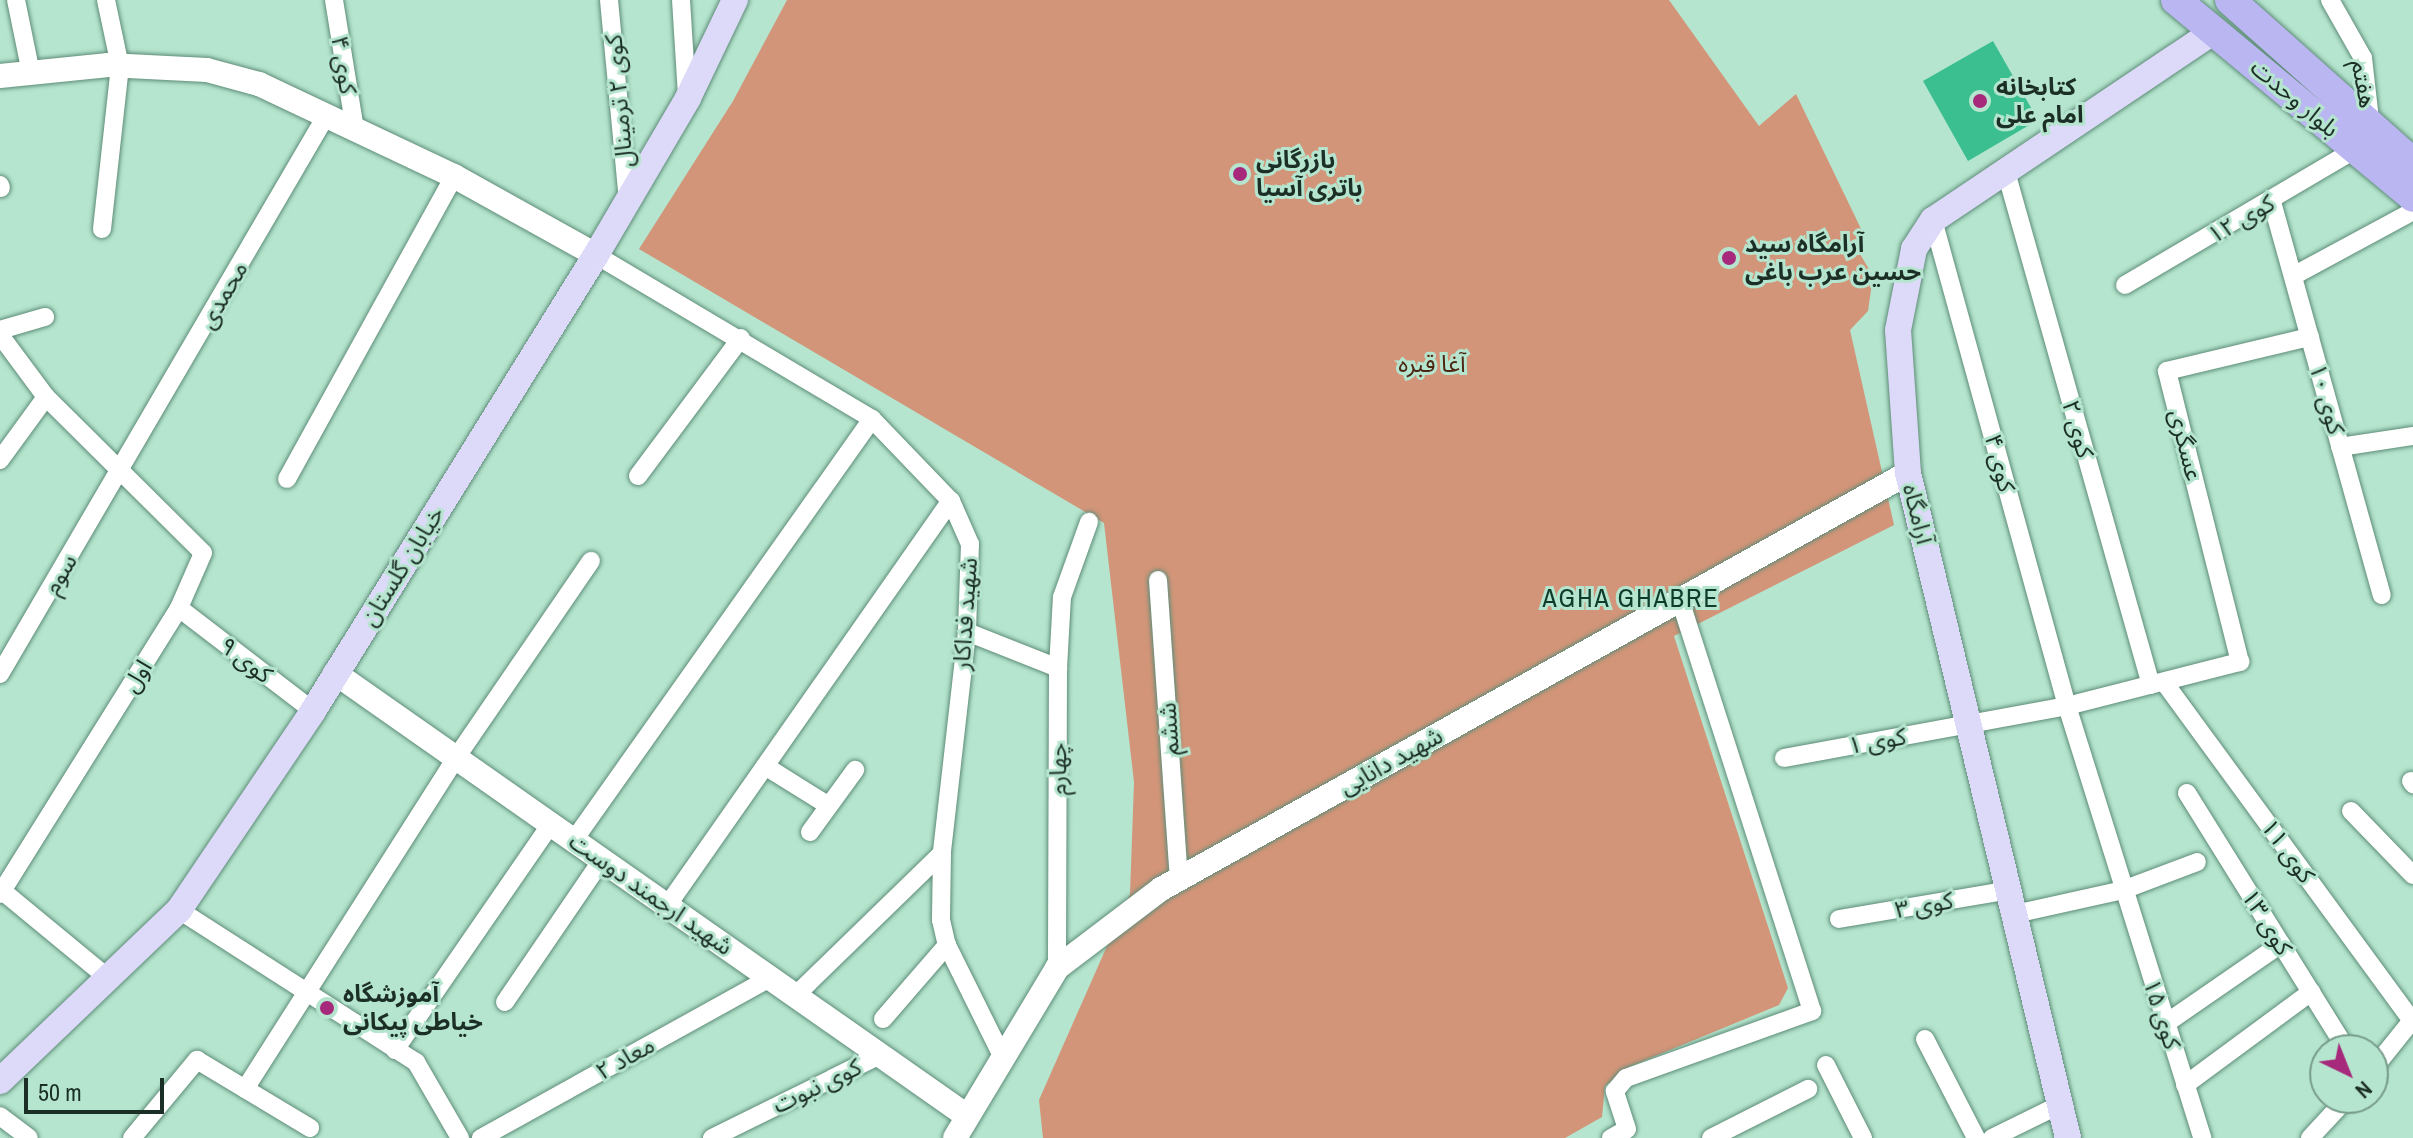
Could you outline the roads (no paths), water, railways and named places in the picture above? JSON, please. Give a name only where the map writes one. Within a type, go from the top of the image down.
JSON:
[{"type":"main road","name":"خیابان گلستان","points":[[0,1081],[179,910],[313,711],[596,255],[688,98],[735,0]]},
{"type":"main road","name":"بلوار وحدت","points":[[2176,0],[2363,139],[2413,163]]},
{"type":"main road","name":"بلوار وحدت","points":[[2230,0],[2363,139],[2413,197]]},
{"type":"main road","name":"آرامگاه","points":[[2068,1138],[2057,1106],[2013,902],[1908,473],[1898,330],[1914,249],[1933,220],[2214,31]]},
{"type":"street","points":[[16,0],[31,73]]},
{"type":"street","points":[[102,229],[120,66],[106,0]]},
{"type":"street","name":"کوی ۴","points":[[334,0],[355,129]]},
{"type":"street","name":"کوی ۲ ترمینال","points":[[609,0],[628,201]]},
{"type":"street","points":[[681,0],[688,98]]},
{"type":"street","name":"هفتم","points":[[2330,0],[2363,58],[2363,139]]},
{"type":"street","points":[[0,76],[120,66],[207,70],[259,84],[454,176],[596,255]]},
{"type":"street","name":"محمدی","points":[[120,475],[326,116]]},
{"type":"street","name":"کوی ۱۲","points":[[2125,285],[2272,202],[2363,139]]},
{"type":"street","name":"کوی ۲","points":[[2006,172],[2157,683]]},
{"type":"street","points":[[287,479],[454,176]]},
{"type":"street","name":"کوی ۱۰","points":[[2272,202],[2382,595]]},
{"type":"street","points":[[2293,276],[2413,211]]},
{"type":"street","name":"کوی ۴","points":[[1933,220],[2067,706],[2123,890]]},
{"type":"street","name":"شهید فداکار","points":[[596,255],[741,338],[872,419],[951,501],[970,544],[967,632],[942,853],[941,920],[947,945],[1002,1056]]},
{"type":"street","points":[[45,317],[0,333],[46,397],[120,475]]},
{"type":"street","name":"عسگری","points":[[2240,662],[2167,371],[2310,337]]},
{"type":"street","points":[[638,476],[741,338]]},
{"type":"street","points":[[0,458],[46,397]]},
{"type":"street","points":[[574,840],[872,419]]},
{"type":"street","points":[[2340,447],[2413,436]]},
{"type":"street","name":"شهید دانایی","points":[[955,1138],[1057,968],[1179,879],[1908,473]]},
{"type":"street","name":"اول","points":[[1,891],[179,608],[203,553],[120,475]]},
{"type":"street","name":"سوم","points":[[0,674],[120,475]]},
{"type":"street","points":[[667,906],[951,501]]},
{"type":"street","name":"چهارم","points":[[1057,968],[1058,668],[1062,597],[1089,522]]},
{"type":"street","points":[[245,1089],[304,990],[456,758],[591,561]]},
{"type":"street","name":"ششم","points":[[1158,580],[1179,879]]},
{"type":"street","points":[[1622,1135],[1615,1091],[1626,1078],[1812,1011],[1680,599]]},
{"type":"street","name":"کوی ۹","points":[[179,608],[313,711]]},
{"type":"street","points":[[967,632],[1058,668]]},
{"type":"street","name":"کوی ۱","points":[[1784,758],[2067,706],[2240,662]]},
{"type":"street","name":"شهید ارجمند دوست","points":[[335,673],[967,1116]]},
{"type":"street","name":"کوی ۱۱","points":[[2157,683],[2412,1020]]},
{"type":"street","points":[[765,766],[829,806]]},
{"type":"street","points":[[810,832],[855,770]]},
{"type":"street","name":"کوی ۱۳","points":[[2187,793],[2337,1034]]},
{"type":"street","points":[[2351,811],[2413,875]]},
{"type":"street","points":[[395,1050],[551,824]]},
{"type":"street","points":[[795,996],[942,853]]},
{"type":"street","points":[[505,1002],[602,860]]},
{"type":"street","name":"کوی ۳","points":[[1839,919],[2123,890],[2197,862]]},
{"type":"street","name":"کوی ۱۵","points":[[2123,890],[2202,1138]]},
{"type":"street","points":[[1,891],[109,979]]},
{"type":"street","points":[[179,910],[416,1062],[460,1138]]},
{"type":"street","points":[[2165,1024],[2281,944]]},
{"type":"street","points":[[883,1019],[947,945]]},
{"type":"street","name":"معاد ۲","points":[[481,1138],[770,978]]},
{"type":"street","points":[[2185,1085],[2311,992]]},
{"type":"street","points":[[2389,1049],[2412,1020]]},
{"type":"street","points":[[1925,1039],[1976,1138]]},
{"type":"street","name":"کوی نبوت","points":[[712,1138],[880,1055]]},
{"type":"street","points":[[132,1138],[197,1060],[310,1128]]},
{"type":"street","points":[[1826,1065],[1863,1138]]},
{"type":"street","points":[[1711,1138],[1808,1089]]},
{"type":"street","points":[[1992,1138],[2057,1106]]},
{"type":"street","points":[[2310,1138],[2332,1114]]},
{"type":"street","points":[[0,1116],[29,1138]]},
{"type":"place","name":"کتابخانه امام علی","points":[[1980,101]]},
{"type":"place","name":"بازرگانی باتری آسیا","points":[[1240,174]]},
{"type":"place","name":"آرامگاه سید حسین عرب باغی","points":[[1729,258]]},
{"type":"place","name":"آموزشگاه خیاطی پیکانی","points":[[327,1008]]},
{"type":"district","name":"AGHA GHABRE","points":[[1631,598]]},
{"type":"park label","name":"آغا قبره","points":[[1432,364]]}]
